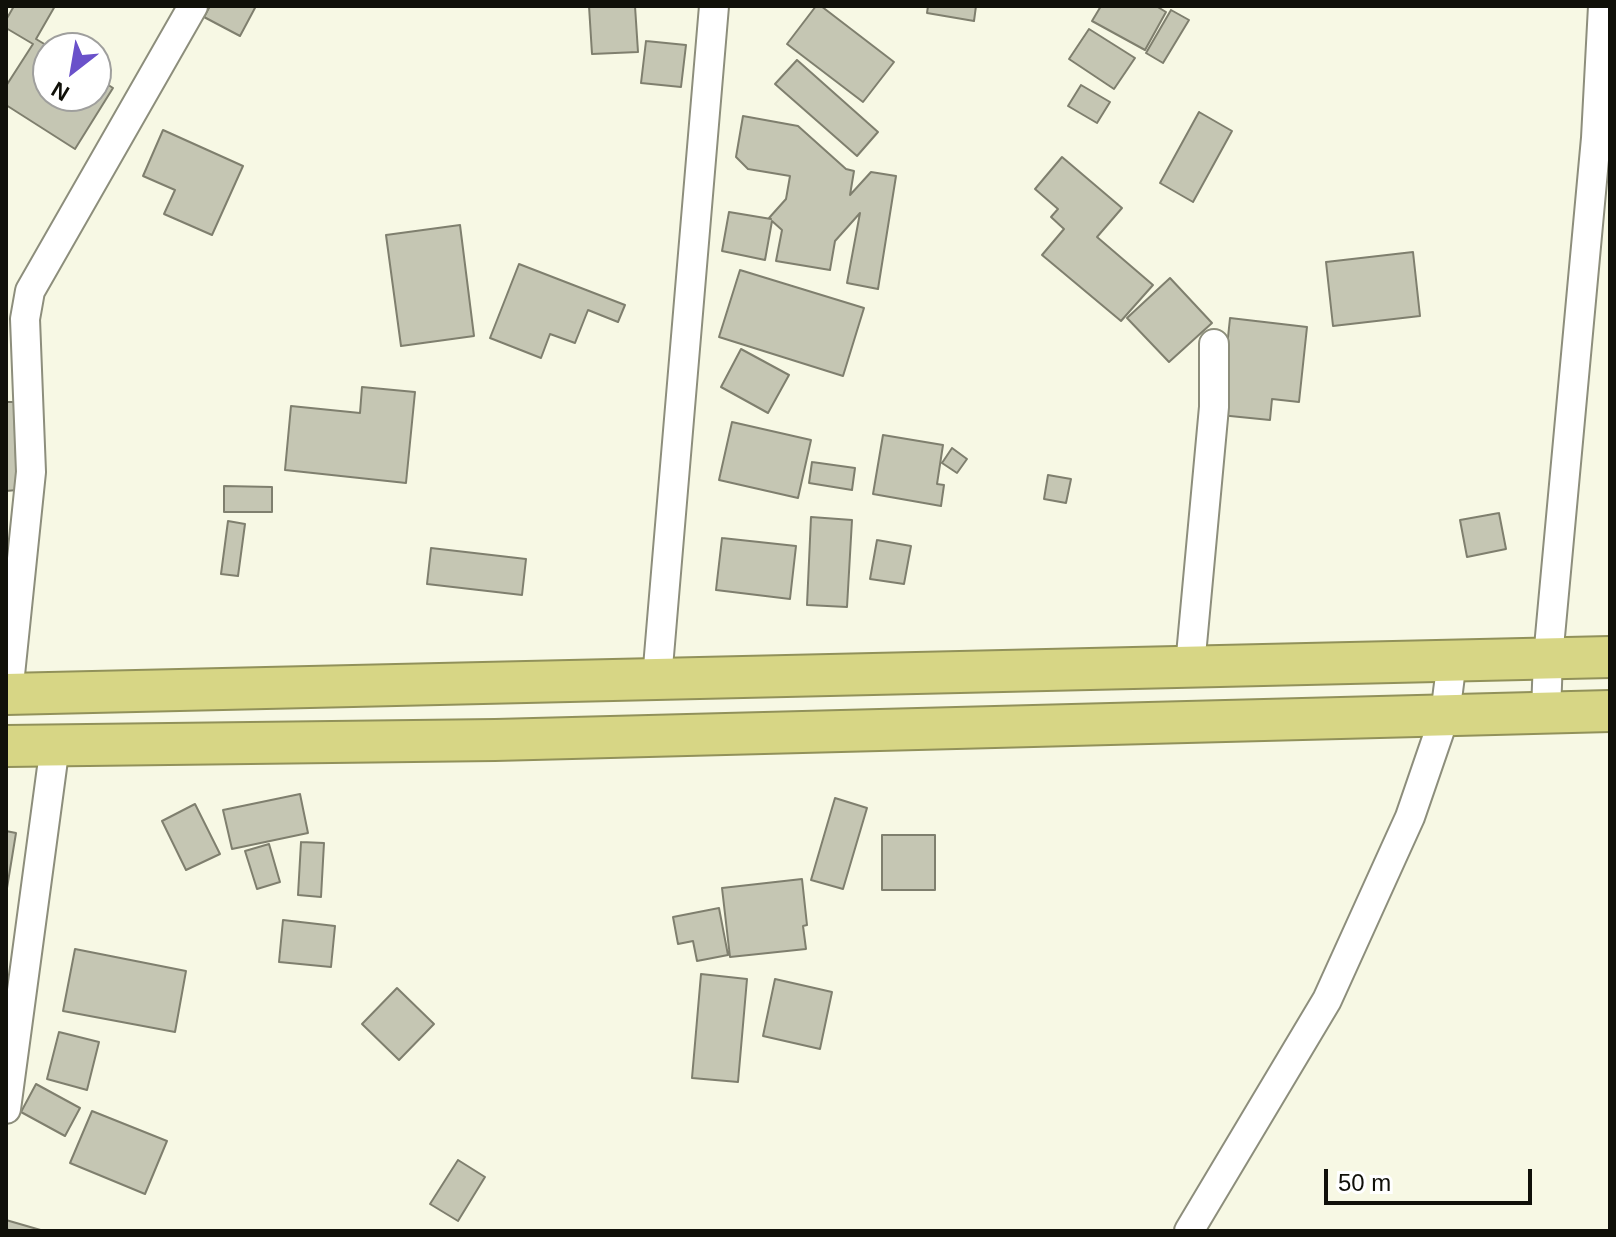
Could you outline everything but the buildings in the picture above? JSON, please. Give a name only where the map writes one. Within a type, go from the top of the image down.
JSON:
[{"type":"highway","points":[[7,694],[1610,657]]},
{"type":"highway","points":[[6,746],[495,740],[1610,711]]},
{"type":"street","points":[[657,679],[714,6]]},
{"type":"street","points":[[1546,712],[1548,658],[1603,138],[1603,6]]},
{"type":"street","points":[[7,694],[31,472],[25,319],[30,291],[182,12]]},
{"type":"street","points":[[1190,666],[1214,407],[1214,344]]},
{"type":"street","points":[[1189,1231],[1327,1000],[1410,817],[1445,715],[1452,660]]},
{"type":"street","points":[[6,1109],[55,745]]}]
